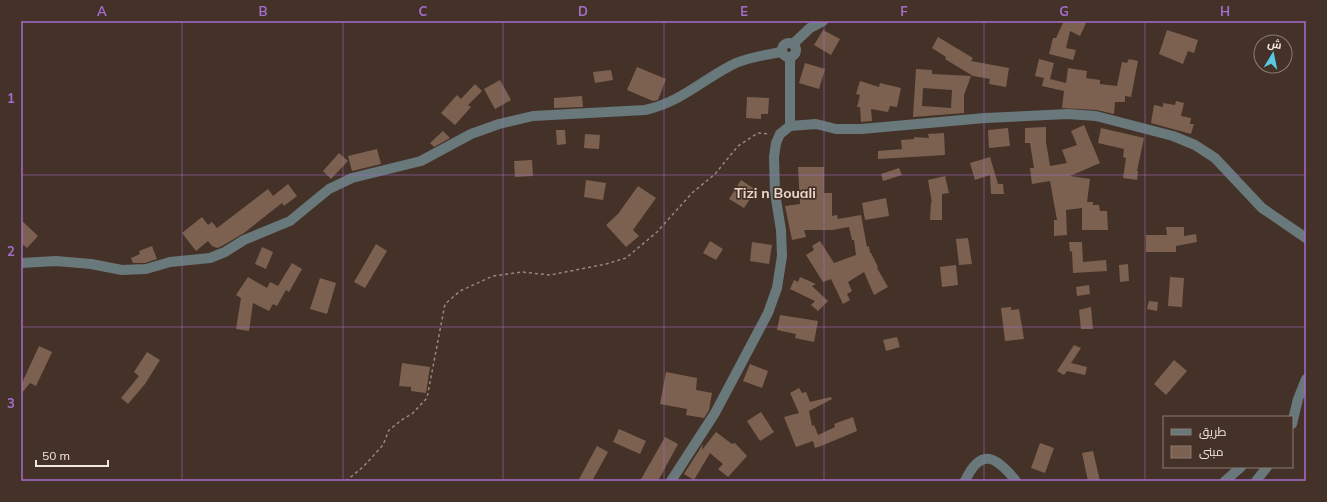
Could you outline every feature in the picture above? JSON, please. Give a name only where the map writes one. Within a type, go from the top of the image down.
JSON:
[{"type":"street","points":[[21,263],[56,261],[91,264],[122,270],[146,269],[170,262],[210,258],[225,252],[244,240],[290,221],[329,189],[346,180],[421,161],[471,134],[499,124],[533,116],[646,110],[662,106],[735,64],[752,57],[796,53],[795,46],[793,44],[810,28],[824,21]]},
{"type":"street","points":[[785,55],[790,126]]},
{"type":"street","points":[[671,481],[715,413],[768,313],[777,288],[782,256],[781,230],[775,193],[774,157],[778,138],[784,130],[790,126],[816,124],[836,129],[861,129],[985,118],[1068,114],[1096,116],[1172,136],[1195,145],[1215,158],[1262,208],[1306,238]]},
{"type":"street","points":[[1293,420],[1298,399],[1306,379]]},
{"type":"street","points":[[965,481],[971,468],[977,461],[985,459],[994,460],[1016,481]]},
{"type":"street","points":[[1225,481],[1240,468]]},
{"type":"street","points":[[1256,481],[1265,468]]},
{"type":"path","points":[[346,481],[364,466],[383,445],[389,430],[412,414],[427,398],[445,304],[460,291],[493,276],[522,272],[550,275],[606,264],[626,258],[657,232],[692,193],[715,174],[738,146],[748,138],[758,133],[771,134],[778,138]]},
{"type":"building","points":[[1064,21],[1082,21],[1086,23],[1080,36],[1070,31],[1066,48],[1076,50],[1073,60],[1049,54],[1053,38],[1056,38]]},
{"type":"building","points":[[823,30],[840,39],[831,55],[814,45]]},
{"type":"building","points":[[1167,30],[1198,40],[1194,53],[1188,51],[1183,64],[1159,54]]},
{"type":"building","points":[[938,37],[973,58],[971,61],[1009,68],[1006,87],[989,84],[990,79],[973,76],[945,59],[946,57],[932,48]]},
{"type":"building","points":[[1039,59],[1054,63],[1050,79],[1066,83],[1068,68],[1087,71],[1086,78],[1100,80],[1100,84],[1117,86],[1122,62],[1127,63],[1129,59],[1138,61],[1131,97],[1125,96],[1125,102],[1115,102],[1114,114],[1097,110],[1062,108],[1064,91],[1042,86],[1044,78],[1035,76]]},
{"type":"building","points":[[805,63],[825,69],[819,89],[799,83]]},
{"type":"building","points":[[637,67],[666,79],[658,100],[653,101],[627,90]]},
{"type":"building","points":[[916,69],[932,70],[932,74],[971,76],[964,95],[964,113],[913,117]],"holes":[[[923,88],[952,90],[951,108],[922,106]]]},
{"type":"building","points":[[611,70],[613,80],[595,83],[593,72]]},
{"type":"building","points":[[500,80],[511,100],[495,109],[484,89]]},
{"type":"building","points":[[860,81],[879,87],[880,83],[901,88],[897,107],[890,106],[888,112],[871,109],[872,121],[861,122],[860,107],[857,107],[860,95],[856,94]]},
{"type":"building","points":[[475,84],[482,91],[468,105],[471,107],[455,125],[441,113],[457,95],[461,99]]},
{"type":"building","points":[[582,96],[583,107],[554,108],[554,98]]},
{"type":"building","points":[[747,97],[769,98],[768,114],[761,114],[761,119],[746,118]]},
{"type":"building","points":[[1176,101],[1184,103],[1181,116],[1191,118],[1190,124],[1194,124],[1191,134],[1151,123],[1154,105],[1163,107],[1163,103],[1175,105]]},
{"type":"building","points":[[1084,125],[1100,163],[1070,176],[1090,179],[1087,202],[1093,202],[1093,205],[1099,205],[1100,211],[1107,211],[1108,230],[1082,230],[1082,208],[1066,210],[1067,235],[1054,236],[1054,220],[1057,220],[1050,181],[1032,184],[1030,168],[1034,168],[1030,143],[1025,143],[1025,128],[1046,127],[1046,142],[1050,166],[1067,163],[1062,150],[1077,145],[1071,131]]},
{"type":"building","points":[[1008,128],[1010,146],[989,148],[988,130]]},
{"type":"building","points":[[1101,128],[1144,138],[1137,171],[1137,180],[1123,178],[1126,158],[1123,157],[1124,149],[1098,143]]},
{"type":"building","points":[[556,130],[565,130],[566,144],[557,145]]},
{"type":"building","points":[[443,131],[450,138],[434,147],[430,143]]},
{"type":"building","points":[[944,133],[945,155],[878,159],[878,151],[902,149],[901,140],[914,139],[914,137],[929,138],[928,134]]},
{"type":"building","points":[[585,134],[600,135],[599,149],[584,148]]},
{"type":"building","points":[[377,149],[381,164],[352,171],[348,156]]},
{"type":"building","points":[[339,153],[348,161],[331,179],[323,171]]},
{"type":"building","points":[[990,157],[998,184],[1003,184],[1004,194],[991,194],[990,175],[975,180],[970,163]]},
{"type":"building","points":[[532,160],[533,176],[515,177],[514,161]]},
{"type":"building","points":[[798,167],[824,167],[824,193],[832,193],[832,216],[837,215],[838,219],[861,215],[867,247],[869,246],[870,253],[888,287],[874,295],[864,272],[848,282],[852,291],[847,294],[850,300],[843,304],[831,279],[823,282],[806,255],[814,250],[812,246],[820,241],[834,263],[856,255],[854,240],[852,240],[849,227],[832,230],[804,230],[806,237],[792,240],[785,206],[800,204]]},
{"type":"building","points":[[899,168],[902,175],[883,181],[881,174]]},
{"type":"building","points":[[945,176],[949,193],[942,194],[942,220],[930,220],[931,202],[932,203],[928,180]]},
{"type":"building","points":[[586,180],[606,183],[603,200],[584,197]]},
{"type":"building","points":[[741,180],[756,190],[744,208],[729,199]]},
{"type":"building","points":[[288,184],[297,196],[284,206],[282,203],[244,233],[222,246],[217,248],[212,246],[208,241],[196,251],[182,233],[202,217],[208,225],[212,222],[217,228],[268,189],[273,196]]},
{"type":"building","points":[[638,186],[656,198],[633,230],[639,236],[626,247],[606,225],[618,214]]},
{"type":"building","points":[[886,198],[889,216],[865,220],[862,203]]},
{"type":"building","points":[[21,220],[38,236],[27,248],[21,243]]},
{"type":"building","points":[[1166,227],[1184,227],[1184,236],[1196,234],[1197,242],[1176,246],[1176,252],[1146,252],[1146,235],[1167,235]]},
{"type":"building","points":[[968,238],[972,264],[959,265],[956,239]]},
{"type":"building","points":[[710,241],[723,249],[716,260],[703,253]]},
{"type":"building","points":[[752,242],[772,245],[769,264],[750,261]]},
{"type":"building","points":[[1069,242],[1082,242],[1083,262],[1106,260],[1107,271],[1073,273],[1072,251],[1070,252]]},
{"type":"building","points":[[376,244],[387,251],[365,288],[354,282]]},
{"type":"building","points":[[152,246],[157,259],[145,263],[133,263],[131,258],[140,254],[139,251]]},
{"type":"building","points":[[262,247],[273,252],[266,269],[255,264]]},
{"type":"building","points":[[292,263],[302,269],[289,292],[286,290],[277,306],[273,304],[269,311],[253,303],[249,331],[236,329],[241,298],[236,295],[248,277],[267,288],[270,282],[278,286]]},
{"type":"building","points":[[1128,264],[1129,281],[1120,282],[1119,265]]},
{"type":"building","points":[[956,265],[958,285],[942,287],[940,267]]},
{"type":"building","points":[[800,277],[816,284],[812,286],[828,301],[818,311],[811,305],[815,301],[790,289],[794,280],[798,282]]},
{"type":"building","points":[[1170,277],[1184,278],[1182,307],[1168,306]]},
{"type":"building","points":[[320,278],[336,283],[327,314],[310,309]]},
{"type":"building","points":[[1089,285],[1090,294],[1077,296],[1076,287]]},
{"type":"building","points":[[1149,301],[1158,302],[1157,311],[1147,309]]},
{"type":"building","points":[[1011,307],[1011,310],[1019,309],[1024,339],[1005,341],[1001,308]]},
{"type":"building","points":[[1091,307],[1093,329],[1081,329],[1079,310]]},
{"type":"building","points":[[780,315],[818,321],[814,342],[795,338],[796,334],[777,330]]},
{"type":"building","points":[[897,337],[900,347],[886,351],[883,340]]},
{"type":"building","points":[[1074,345],[1081,348],[1071,363],[1087,367],[1085,375],[1067,371],[1064,375],[1057,371]]},
{"type":"building","points":[[39,346],[52,352],[36,386],[30,383],[21,394],[21,385]]},
{"type":"building","points":[[147,352],[160,360],[145,384],[128,404],[121,398],[139,376],[134,372]]},
{"type":"building","points":[[1174,360],[1187,371],[1166,395],[1154,384]]},
{"type":"building","points":[[402,363],[430,367],[426,393],[411,391],[411,387],[399,386]]},
{"type":"building","points":[[750,364],[768,371],[762,388],[743,381]]},
{"type":"building","points":[[666,372],[697,378],[696,390],[712,393],[709,410],[704,418],[686,415],[687,409],[660,404]]},
{"type":"building","points":[[799,388],[802,393],[806,392],[810,402],[831,397],[832,399],[809,411],[812,426],[814,425],[818,435],[835,427],[834,424],[853,417],[857,431],[815,448],[813,441],[796,447],[784,417],[799,413],[790,393]]},
{"type":"building","points":[[761,412],[774,432],[760,441],[747,421]]},
{"type":"building","points":[[619,429],[646,441],[640,454],[613,442]]},
{"type":"building","points":[[716,432],[732,444],[735,443],[747,456],[728,477],[718,469],[723,464],[710,453],[694,480],[684,474],[703,444],[702,450]]},
{"type":"building","points":[[665,437],[678,444],[658,481],[640,481]]},
{"type":"building","points":[[1040,443],[1054,448],[1045,473],[1031,468]]},
{"type":"building","points":[[597,446],[608,452],[592,481],[578,481]]},
{"type":"building","points":[[1093,451],[1100,481],[1088,481],[1082,453]]},
{"type":"district","name":"Tizi n Bouali","points":[[775,193]]}]
